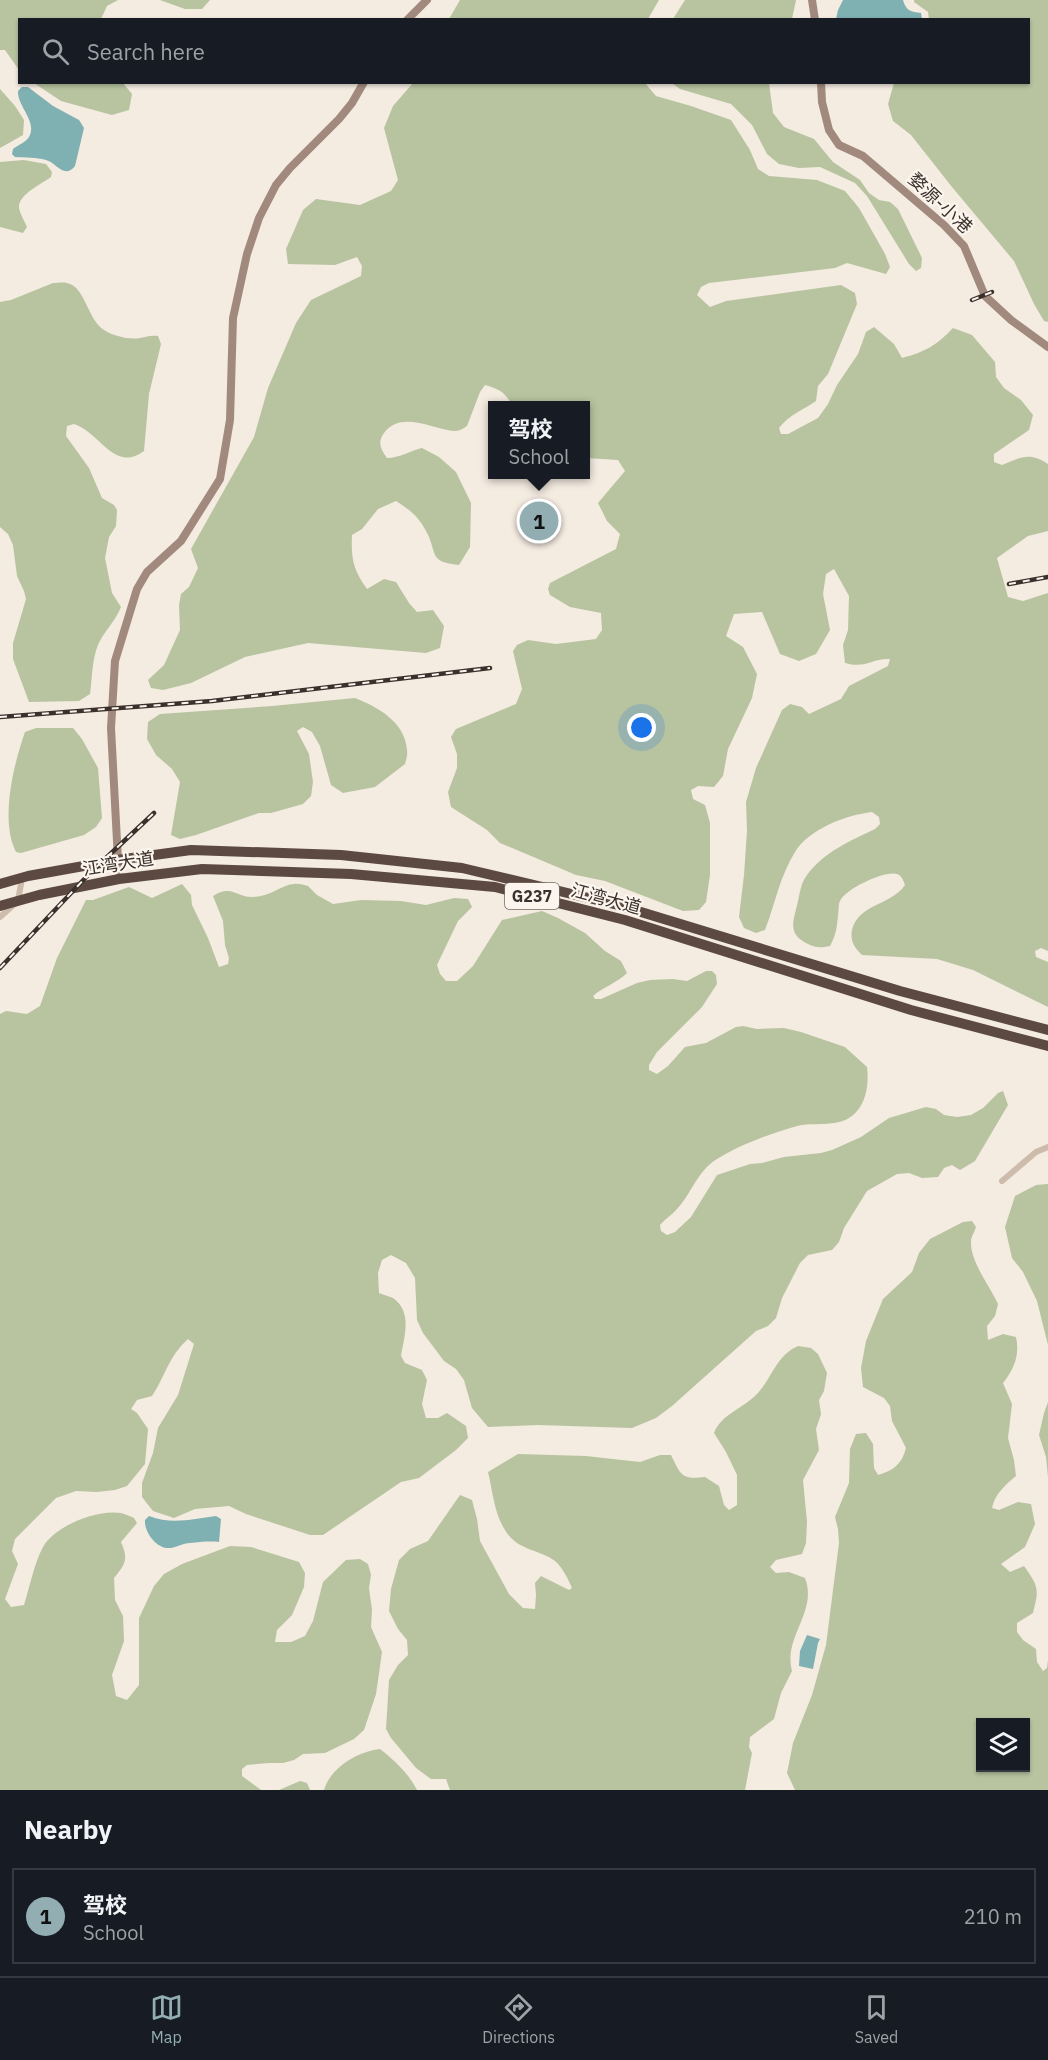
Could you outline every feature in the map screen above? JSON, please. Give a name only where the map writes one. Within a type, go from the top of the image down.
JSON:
[{"type":"highway","name":"江湾大道","points":[[0,884],[22,877],[117,860],[192,850],[341,855],[462,868],[618,905],[900,991],[1048,1030]]},
{"type":"highway","name":"江湾大道","points":[[0,906],[39,895],[119,879],[202,869],[351,874],[459,882],[495,887],[625,920],[911,1010],[1048,1046]]},
{"type":"main road","points":[[409,18],[426,0]]},
{"type":"main road","points":[[812,0],[815,18]]},
{"type":"main road","points":[[119,879],[111,728],[115,661],[137,589],[147,572],[181,541],[220,478],[230,420],[233,318],[247,254],[260,218],[276,185],[339,119],[363,84]]},
{"type":"main road","name":"婺源-小港","points":[[821,84],[822,102],[830,130],[839,145],[863,156],[944,225],[964,246],[986,296],[1011,320],[1048,347]]},
{"type":"street","points":[[0,917],[18,901],[22,877]]},
{"type":"street","points":[[1002,1181],[1036,1152],[1048,1147]]},
{"type":"green space","points":[[0,0],[118,0],[107,6],[101,18],[18,18],[18,69],[5,50],[0,50]]},
{"type":"green space","points":[[160,0],[210,0],[202,9],[185,9]]},
{"type":"green space","points":[[460,0],[659,0],[649,18],[450,18]]},
{"type":"green space","points":[[685,0],[796,0],[792,18],[674,18]]},
{"type":"green space","points":[[914,0],[1048,0],[1048,322],[1044,321],[1034,304],[1014,261],[911,135],[893,121],[888,104],[894,84],[1030,84],[1030,18],[929,18],[928,12]]},
{"type":"green space","points":[[36,84],[124,84],[132,94],[129,110],[112,115],[61,101]]},
{"type":"green space","points":[[412,84],[646,84],[656,96],[731,120],[750,150],[758,169],[769,176],[817,180],[845,191],[859,208],[885,254],[890,267],[886,274],[847,263],[835,268],[709,283],[701,287],[697,295],[710,307],[726,301],[841,285],[855,293],[857,304],[828,374],[818,386],[816,401],[783,423],[779,428],[781,434],[788,434],[818,418],[858,354],[866,332],[874,327],[894,344],[902,358],[930,347],[953,328],[972,335],[995,362],[996,377],[1004,388],[1021,400],[1033,415],[1029,430],[994,454],[994,462],[1002,465],[1020,458],[1031,457],[1048,464],[1048,531],[1028,536],[997,558],[1008,597],[1023,601],[1048,593],[1048,951],[1041,948],[1035,951],[1036,957],[1048,962],[1048,1007],[973,970],[937,959],[862,955],[852,941],[855,921],[868,910],[899,892],[905,885],[897,874],[875,878],[857,886],[843,896],[839,903],[836,931],[830,946],[813,946],[797,936],[793,926],[805,878],[829,854],[875,829],[880,824],[879,817],[872,812],[840,820],[809,836],[790,861],[765,930],[756,933],[744,928],[739,917],[747,831],[746,802],[756,768],[782,710],[790,704],[802,707],[809,714],[841,699],[849,686],[888,666],[890,659],[859,665],[845,663],[843,645],[848,630],[849,596],[834,569],[826,574],[823,594],[830,630],[816,654],[799,661],[780,654],[762,612],[734,614],[726,636],[743,647],[757,674],[752,698],[728,749],[723,776],[714,787],[698,786],[691,790],[693,799],[705,805],[710,823],[710,875],[706,902],[699,910],[683,911],[605,881],[576,875],[500,843],[487,830],[451,807],[448,792],[457,768],[457,754],[451,737],[456,729],[516,704],[522,689],[513,651],[517,645],[528,640],[556,644],[596,639],[602,630],[601,613],[570,607],[550,595],[548,589],[550,583],[616,549],[620,534],[607,521],[598,503],[625,471],[618,460],[590,458],[590,401],[510,401],[501,392],[485,385],[467,426],[458,431],[408,422],[391,426],[382,436],[381,446],[387,458],[422,448],[439,457],[456,472],[471,503],[470,547],[459,565],[449,564],[435,555],[430,538],[423,526],[409,510],[396,501],[378,509],[362,529],[352,535],[354,564],[367,589],[384,579],[396,582],[417,612],[433,610],[444,626],[440,648],[426,653],[308,643],[245,657],[191,683],[163,690],[151,688],[148,680],[164,665],[180,630],[181,594],[189,587],[198,568],[191,549],[254,437],[268,388],[296,323],[311,300],[361,276],[362,266],[357,257],[335,265],[288,264],[286,249],[303,210],[316,199],[360,205],[391,191],[398,180],[384,128],[393,106]]},
{"type":"green space","points":[[673,84],[769,84],[773,113],[784,127],[814,139],[833,162],[860,180],[869,193],[879,200],[890,202],[898,209],[922,258],[921,268],[916,271],[909,264],[867,196],[855,183],[820,167],[799,168],[779,164],[767,154],[752,125],[731,104],[680,89]]},
{"type":"green space","points":[[0,89],[24,120],[23,135],[0,148]]},
{"type":"green space","points":[[24,160],[46,164],[52,172],[51,177],[22,198],[19,208],[27,227],[23,233],[0,227],[0,162]]},
{"type":"green space","points":[[53,283],[73,285],[82,296],[98,325],[104,330],[121,337],[158,336],[161,344],[149,394],[144,451],[133,457],[124,457],[108,449],[84,429],[74,424],[67,426],[66,436],[89,468],[102,498],[114,505],[117,510],[116,526],[109,537],[105,558],[112,593],[121,607],[100,640],[96,651],[90,694],[79,701],[29,702],[13,659],[13,643],[26,599],[17,576],[13,545],[8,534],[0,527],[0,302],[11,300]]},
{"type":"green space","points":[[355,698],[389,717],[401,731],[405,740],[407,753],[405,764],[375,787],[343,793],[331,785],[320,746],[312,732],[303,727],[297,731],[309,754],[313,782],[311,796],[303,804],[271,813],[259,813],[180,839],[171,835],[180,782],[172,769],[156,755],[147,739],[148,722],[160,714]]},
{"type":"green space","points":[[36,728],[73,728],[82,739],[98,768],[102,818],[96,827],[84,835],[21,853],[16,852],[11,839],[10,793],[16,761],[25,732]]},
{"type":"green space","points":[[182,884],[191,895],[192,905],[219,967],[228,964],[229,958],[225,945],[223,921],[213,896],[225,891],[247,897],[259,896],[297,884],[308,886],[317,895],[333,904],[361,900],[401,901],[426,905],[454,898],[468,899],[472,907],[458,921],[437,965],[446,981],[457,981],[473,966],[502,920],[542,911],[585,933],[605,951],[621,961],[627,973],[593,996],[595,999],[601,999],[637,983],[673,979],[687,981],[706,971],[712,971],[716,975],[717,984],[702,1007],[657,1052],[649,1065],[649,1070],[657,1074],[668,1066],[685,1047],[706,1043],[736,1027],[743,1026],[757,1029],[784,1028],[801,1032],[845,1047],[867,1067],[866,1094],[858,1110],[852,1116],[834,1123],[802,1125],[787,1129],[745,1144],[717,1159],[704,1170],[682,1203],[660,1225],[661,1231],[667,1235],[675,1232],[691,1217],[717,1175],[750,1164],[832,1150],[861,1137],[889,1118],[926,1107],[936,1109],[944,1115],[957,1117],[971,1115],[1003,1091],[1008,1105],[975,1161],[960,1170],[952,1165],[944,1168],[938,1177],[922,1178],[909,1173],[897,1174],[867,1191],[844,1228],[839,1242],[832,1250],[808,1255],[800,1263],[782,1298],[776,1318],[768,1326],[756,1331],[672,1406],[656,1418],[632,1428],[538,1425],[488,1427],[472,1408],[464,1380],[456,1369],[444,1361],[423,1333],[417,1320],[415,1278],[406,1263],[391,1255],[382,1260],[378,1273],[379,1293],[393,1298],[403,1310],[406,1325],[401,1356],[405,1363],[422,1370],[427,1380],[422,1404],[426,1418],[438,1418],[447,1413],[466,1426],[468,1438],[419,1478],[401,1482],[323,1535],[310,1535],[246,1514],[229,1506],[195,1509],[174,1518],[153,1511],[142,1497],[142,1483],[153,1453],[158,1428],[178,1395],[194,1344],[188,1339],[172,1359],[152,1396],[137,1400],[131,1409],[137,1413],[148,1429],[145,1464],[127,1486],[97,1492],[76,1491],[56,1498],[15,1539],[12,1551],[18,1564],[5,1599],[11,1607],[24,1605],[43,1547],[49,1539],[66,1526],[88,1516],[111,1512],[134,1518],[137,1523],[121,1542],[125,1562],[114,1578],[115,1600],[123,1616],[124,1641],[112,1675],[116,1696],[127,1700],[139,1685],[139,1618],[154,1586],[164,1574],[182,1564],[230,1546],[251,1547],[299,1562],[305,1573],[304,1587],[292,1615],[277,1630],[275,1642],[291,1642],[305,1636],[313,1621],[323,1582],[346,1560],[360,1559],[368,1564],[371,1575],[369,1588],[372,1610],[371,1627],[382,1652],[376,1694],[364,1730],[354,1739],[325,1753],[303,1754],[283,1763],[247,1765],[242,1769],[242,1776],[261,1790],[0,1790],[0,1014],[6,1011],[27,1014],[40,1006],[57,958],[86,900],[93,900],[129,887],[152,898]]},
{"type":"green space","points":[[1048,1184],[1048,1345],[1037,1301],[1023,1272],[1012,1258],[1005,1227],[1015,1196],[1036,1185]]},
{"type":"green space","points":[[972,1221],[976,1227],[971,1241],[974,1257],[998,1304],[995,1316],[987,1326],[988,1340],[1003,1334],[1016,1337],[1015,1362],[1003,1383],[1012,1404],[1008,1438],[1016,1476],[998,1494],[992,1508],[999,1510],[1018,1502],[1031,1504],[1035,1524],[1025,1547],[1001,1564],[1010,1572],[1024,1566],[1036,1588],[1033,1613],[1017,1623],[1017,1632],[1023,1640],[1036,1649],[1037,1662],[1043,1671],[1047,1668],[1048,1660],[1048,1790],[795,1790],[787,1773],[793,1743],[812,1695],[826,1645],[839,1543],[835,1517],[849,1483],[850,1449],[856,1434],[866,1433],[873,1444],[874,1468],[878,1475],[896,1466],[906,1448],[892,1421],[890,1406],[884,1398],[863,1387],[861,1368],[866,1341],[883,1299],[912,1272],[919,1253],[930,1239],[963,1222]]},
{"type":"green space","points":[[798,1346],[811,1348],[818,1354],[827,1373],[824,1391],[819,1400],[821,1414],[816,1429],[819,1450],[803,1480],[807,1522],[806,1543],[802,1554],[776,1560],[770,1567],[776,1573],[789,1572],[805,1578],[808,1590],[807,1602],[792,1646],[792,1671],[781,1693],[774,1719],[750,1737],[749,1747],[752,1753],[745,1790],[450,1790],[446,1779],[431,1779],[416,1768],[386,1729],[389,1680],[398,1665],[408,1655],[407,1640],[398,1629],[389,1611],[391,1589],[399,1560],[410,1549],[428,1541],[460,1495],[472,1500],[480,1541],[509,1594],[523,1608],[535,1609],[535,1583],[541,1576],[569,1590],[572,1588],[563,1570],[555,1561],[516,1542],[510,1537],[498,1517],[488,1472],[518,1454],[586,1456],[640,1462],[660,1455],[671,1455],[680,1472],[686,1477],[705,1477],[719,1486],[724,1505],[729,1510],[737,1505],[737,1475],[714,1433],[721,1421],[750,1401],[761,1390],[784,1356]]},
{"type":"green space","points":[[1048,1402],[1048,1477],[1046,1457],[1039,1435]]},
{"type":"green space","points":[[380,1749],[401,1768],[417,1790],[324,1790],[332,1774],[346,1762],[363,1753]]},
{"type":"green space","points":[[300,1781],[307,1783],[310,1790],[279,1790]]},
{"type":"water","points":[[843,0],[903,0],[909,10],[921,13],[922,18],[836,18]]},
{"type":"water","points":[[22,87],[28,87],[53,106],[79,120],[84,128],[75,166],[71,170],[64,171],[50,161],[15,157],[12,154],[13,149],[28,139],[31,131],[19,97],[18,91]]},
{"type":"water","points":[[149,1516],[174,1521],[216,1516],[221,1519],[219,1542],[187,1543],[170,1548],[163,1547],[151,1538],[146,1529],[145,1520]]},
{"type":"water","points":[[807,1635],[820,1639],[813,1669],[799,1666],[800,1651]]},
{"type":"railway","points":[[972,300],[992,292]]},
{"type":"railway","points":[[1009,584],[1048,577]]},
{"type":"railway","points":[[0,717],[212,701],[490,668]]},
{"type":"railway","points":[[0,968],[90,873],[154,813]]},
{"type":"place","name":"驾校","points":[[539,521]]}]
